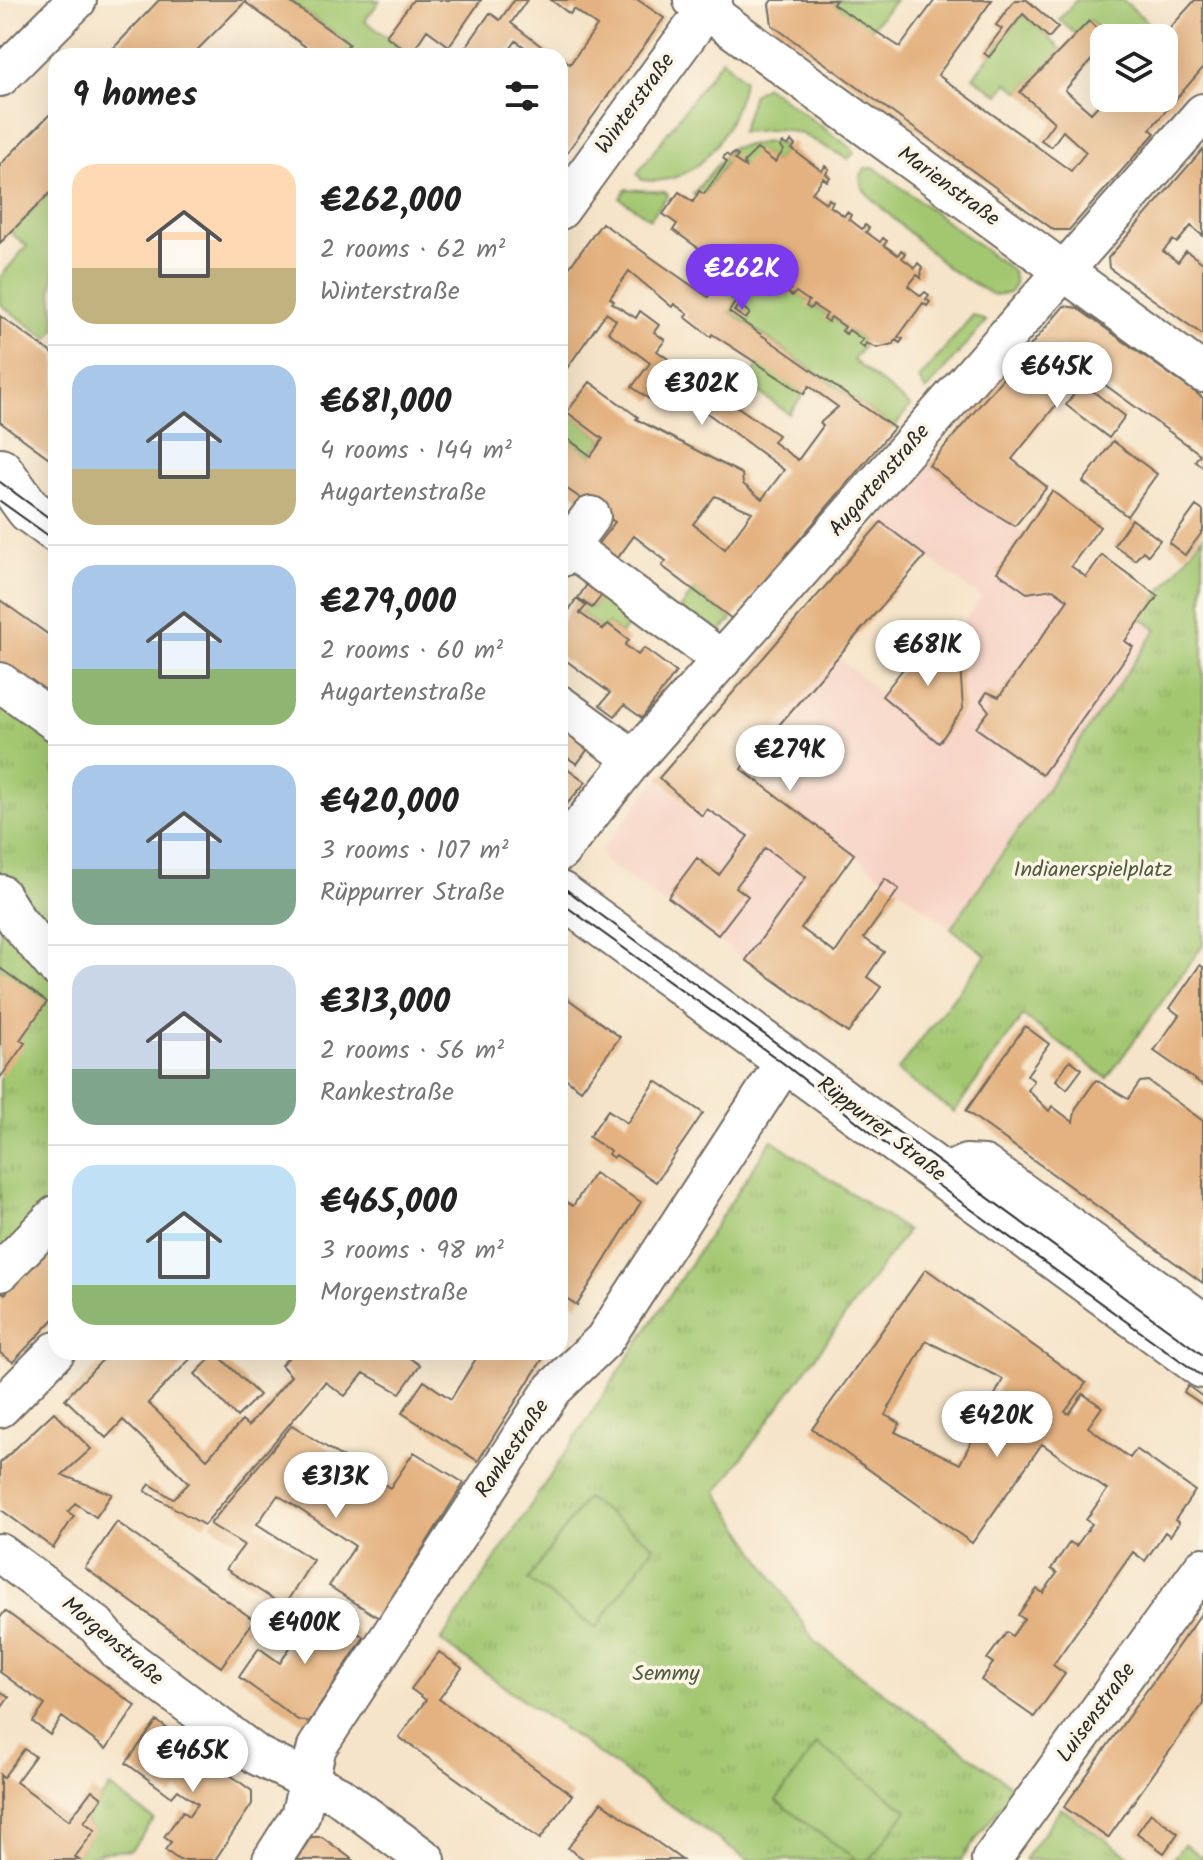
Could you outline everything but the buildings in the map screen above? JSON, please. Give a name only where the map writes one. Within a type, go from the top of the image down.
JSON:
[{"type":"main road","points":[[0,470],[28,515]]},
{"type":"main road","name":"Rüppurrer Straße","points":[[568,900],[788,1057],[939,1176],[1203,1366]]},
{"type":"street","points":[[0,77],[77,0]]},
{"type":"street","name":"Winterstraße","points":[[568,198],[704,3]]},
{"type":"street","name":"Marienstraße","points":[[704,3],[1064,273],[1203,373]]},
{"type":"street","name":"Augartenstraße","points":[[568,842],[634,759],[1203,113]]},
{"type":"street","points":[[568,548],[591,516]]},
{"type":"street","points":[[568,556],[722,660]]},
{"type":"street","points":[[0,682],[48,716]]},
{"type":"street","points":[[568,711],[634,759]]},
{"type":"street","points":[[0,894],[17,921],[48,958]]},
{"type":"street","name":"Rankestraße","points":[[272,1860],[300,1816],[317,1747],[553,1389],[604,1340],[788,1057]]},
{"type":"street","points":[[939,1176],[966,1164],[984,1165],[1203,1322]]},
{"type":"street","points":[[0,1272],[48,1223]]},
{"type":"street","points":[[0,1408],[48,1359]]},
{"type":"street","name":"Morgenstraße","points":[[0,1553],[96,1625],[119,1652],[258,1756],[338,1795],[426,1860]]},
{"type":"street","name":"Luisenstraße","points":[[991,1860],[1203,1567]]},
{"type":"shaded area","points":[[929,465],[1157,629],[951,928],[833,839],[746,960],[605,862],[601,850],[659,778],[702,815],[838,657],[916,725],[959,664],[943,651],[981,598],[881,522]]},
{"type":"green space","points":[[287,0],[380,0],[365,21],[403,48],[345,48],[348,43]]},
{"type":"green space","points":[[836,0],[895,0],[870,30],[833,4]]},
{"type":"green space","points":[[1076,0],[1123,0],[1150,24],[1093,24],[1090,21],[1077,35],[1059,20]]},
{"type":"green space","points":[[1023,14],[1062,50],[1020,92],[1007,83],[999,95],[973,77]]},
{"type":"green space","points":[[722,59],[744,80],[739,99],[722,135],[697,165],[682,175],[663,180],[642,180],[637,174]]},
{"type":"green space","points":[[766,86],[854,153],[848,159],[802,134],[781,129],[741,132],[753,94]]},
{"type":"green space","points":[[767,142],[783,143],[780,147],[784,150],[775,162],[757,150],[745,167],[730,157],[700,199],[693,194],[731,148]]},
{"type":"green space","points":[[866,168],[875,168],[1013,271],[1015,285],[1009,293],[993,295],[949,269],[870,197],[862,187],[860,176]]},
{"type":"green space","points":[[626,189],[665,192],[668,195],[650,219],[620,198]]},
{"type":"green space","points":[[48,195],[48,339],[0,304],[0,277],[27,246],[10,232]]},
{"type":"green space","points":[[759,265],[774,276],[771,280],[778,279],[809,301],[810,308],[813,305],[827,314],[828,321],[831,317],[845,327],[842,331],[845,334],[849,330],[863,340],[860,344],[863,347],[853,360],[910,406],[894,428],[729,311],[736,301],[716,287],[728,269],[743,280],[740,284],[751,285],[754,282],[750,279]]},
{"type":"green space","points":[[973,315],[986,321],[926,391],[919,379]]},
{"type":"green space","points":[[760,363],[804,394],[789,414],[746,383]]},
{"type":"green space","points":[[568,412],[603,439],[591,456],[568,440]]},
{"type":"green space","name":"Indianerspielplatz","points":[[1203,536],[1203,945],[1107,1078],[1023,1016],[954,1112],[897,1071],[986,955],[951,928],[1157,629],[1141,618]]},
{"type":"green space","points":[[608,586],[640,610],[621,634],[608,624],[603,630],[580,613],[585,606],[576,599],[592,608]]},
{"type":"green space","points":[[694,590],[732,619],[711,643],[675,616]]},
{"type":"green space","points":[[0,695],[48,730],[48,1210],[0,1252]]},
{"type":"green space","name":"Semmy","points":[[772,1140],[907,1231],[717,1492],[815,1642],[1014,1788],[961,1860],[747,1860],[441,1641]]},
{"type":"green space","points":[[586,1498],[654,1546],[596,1628],[528,1580]]},
{"type":"green space","points":[[817,1744],[907,1810],[870,1860],[857,1860],[776,1801]]},
{"type":"green space","points":[[110,1787],[154,1820],[131,1850],[104,1852],[79,1860],[75,1857],[94,1830],[84,1822]]},
{"type":"green space","points":[[1061,1808],[1134,1860],[1024,1860]]},
{"type":"green space","points":[[1184,1844],[1203,1858],[1203,1860],[1172,1860]]},
{"type":"tram line","points":[[0,482],[48,517]]},
{"type":"tram line","points":[[0,501],[48,535]]},
{"type":"tram line","points":[[568,891],[1203,1355]]},
{"type":"tram line","points":[[568,908],[783,1063],[932,1181],[1203,1377]]}]
